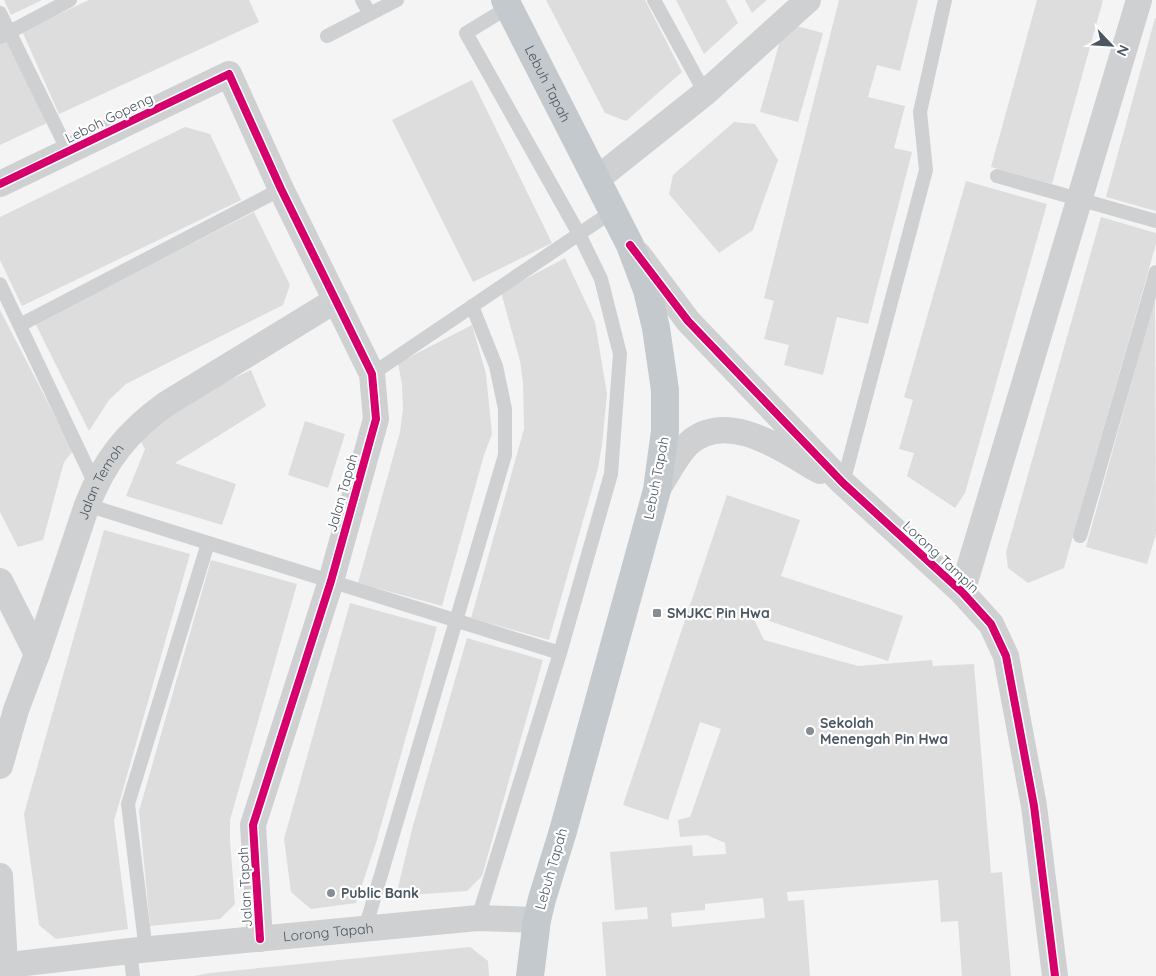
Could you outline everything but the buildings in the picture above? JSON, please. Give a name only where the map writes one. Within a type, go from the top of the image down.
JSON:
[{"type":"highway","name":"Lebuh Tapah","points":[[507,4],[630,244],[647,290],[656,328],[665,390],[665,431],[657,490],[537,920],[530,976]]},
{"type":"street","points":[[597,178],[705,93],[808,0]]},
{"type":"street","points":[[962,592],[1139,0]]},
{"type":"street","name":"Leboh Gopeng","points":[[0,184],[229,74]]},
{"type":"street","name":"Jalan Tapah","points":[[229,74],[281,188],[372,374],[376,419],[331,581],[253,825],[260,939]]},
{"type":"street","name":"Lorong Tampin","points":[[630,244],[688,322],[843,483],[962,592],[991,624],[1006,656],[1034,806],[1055,976]]},
{"type":"street","name":"Jalan Temoh","points":[[0,766],[8,711],[38,654],[92,495],[122,442],[144,420],[166,404],[336,300]]},
{"type":"street","points":[[657,490],[676,458],[689,444],[703,434],[736,430],[762,438],[843,483]]},
{"type":"street","points":[[0,581],[38,654]]},
{"type":"street","points":[[0,876],[3,965]]},
{"type":"street","name":"Lorong Tapah","points":[[3,965],[137,959],[260,939],[478,918],[537,920]]},
{"type":"lane","points":[[5,34],[70,0]]},
{"type":"lane","points":[[362,0],[370,14]]},
{"type":"lane","points":[[327,36],[397,0]]},
{"type":"lane","points":[[654,0],[705,93]]},
{"type":"lane","points":[[843,483],[926,170],[920,112],[945,0]]},
{"type":"lane","points":[[478,918],[560,653],[611,474],[620,354],[601,279],[579,234],[466,33],[507,4]]},
{"type":"lane","points":[[0,13],[5,34],[68,152]]},
{"type":"lane","points":[[997,176],[1156,221]]},
{"type":"lane","points":[[20,324],[281,188]]},
{"type":"lane","points":[[372,374],[613,211]]},
{"type":"lane","points":[[1080,536],[1156,272]]},
{"type":"lane","points":[[0,284],[20,324],[92,495],[208,543],[560,653]]},
{"type":"lane","points":[[365,929],[505,455],[505,409],[496,366],[472,306]]},
{"type":"lane","points":[[137,959],[128,804],[208,543]]},
{"type":"cycle path","points":[[0,184],[229,74],[281,189],[372,374],[376,419],[331,581],[253,825],[260,939]]},
{"type":"cycle path","points":[[630,245],[688,321],[843,483],[962,592],[991,624],[1006,656],[1034,806],[1055,976]]},
{"type":"place","name":"SMJKC Pin Hwa","points":[[657,613]]},
{"type":"place","name":"Sekolah Menengah Pin Hwa","points":[[810,731]]},
{"type":"place","name":"Public Bank","points":[[331,893]]}]
